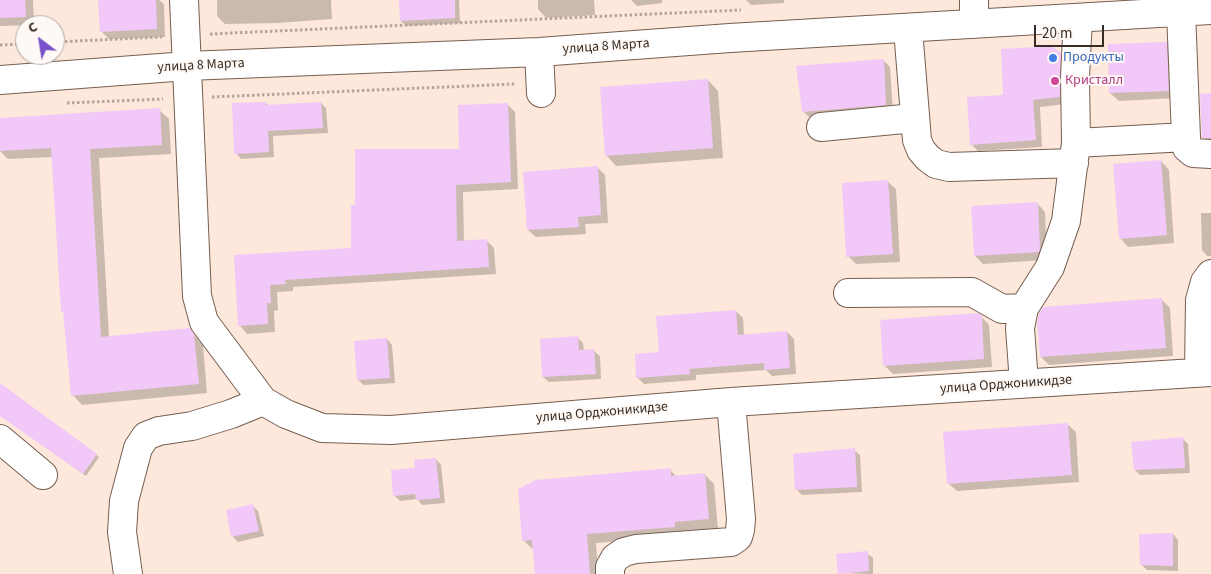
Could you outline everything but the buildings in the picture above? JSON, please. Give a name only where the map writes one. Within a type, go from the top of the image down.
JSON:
[{"type":"street","points":[[127,574],[122,532],[124,501],[138,448],[146,436],[159,431],[192,426],[231,414],[263,401],[204,322],[197,296],[184,0]]},
{"type":"street","name":"улица 8 Марта","points":[[0,80],[187,66],[539,52],[730,38],[908,29],[974,12],[1078,18],[1211,10]]},
{"type":"street","points":[[1181,12],[1187,148],[1193,153],[1211,154]]},
{"type":"street","points":[[1024,384],[1020,328],[1024,308],[1050,267],[1066,221],[1075,153],[1075,77],[1078,18]]},
{"type":"street","points":[[908,29],[917,140],[928,158],[936,164],[948,167],[1075,153],[1186,137]]},
{"type":"street","points":[[539,52],[541,88]]},
{"type":"street","points":[[821,127],[914,118]]},
{"type":"street","points":[[1205,372],[1200,300],[1205,282],[1211,274]]},
{"type":"street","points":[[848,293],[972,292],[1002,309],[1024,308]]},
{"type":"street","name":"улица Орджоникидзе","points":[[263,401],[286,414],[322,428],[391,430],[731,402],[1205,372]]},
{"type":"street","points":[[610,574],[610,567],[616,558],[624,552],[636,549],[731,542],[738,537],[741,519],[731,402]]},
{"type":"street","points":[[0,439],[43,475]]},
{"type":"path","points":[[65,41],[750,9]]},
{"type":"path","points":[[0,45],[15,44]]},
{"type":"path","points":[[60,103],[541,88]]},
{"type":"place","name":"Продукты","points":[[1053,58]]},
{"type":"place","name":"Кристалл","points":[[1055,81]]}]
